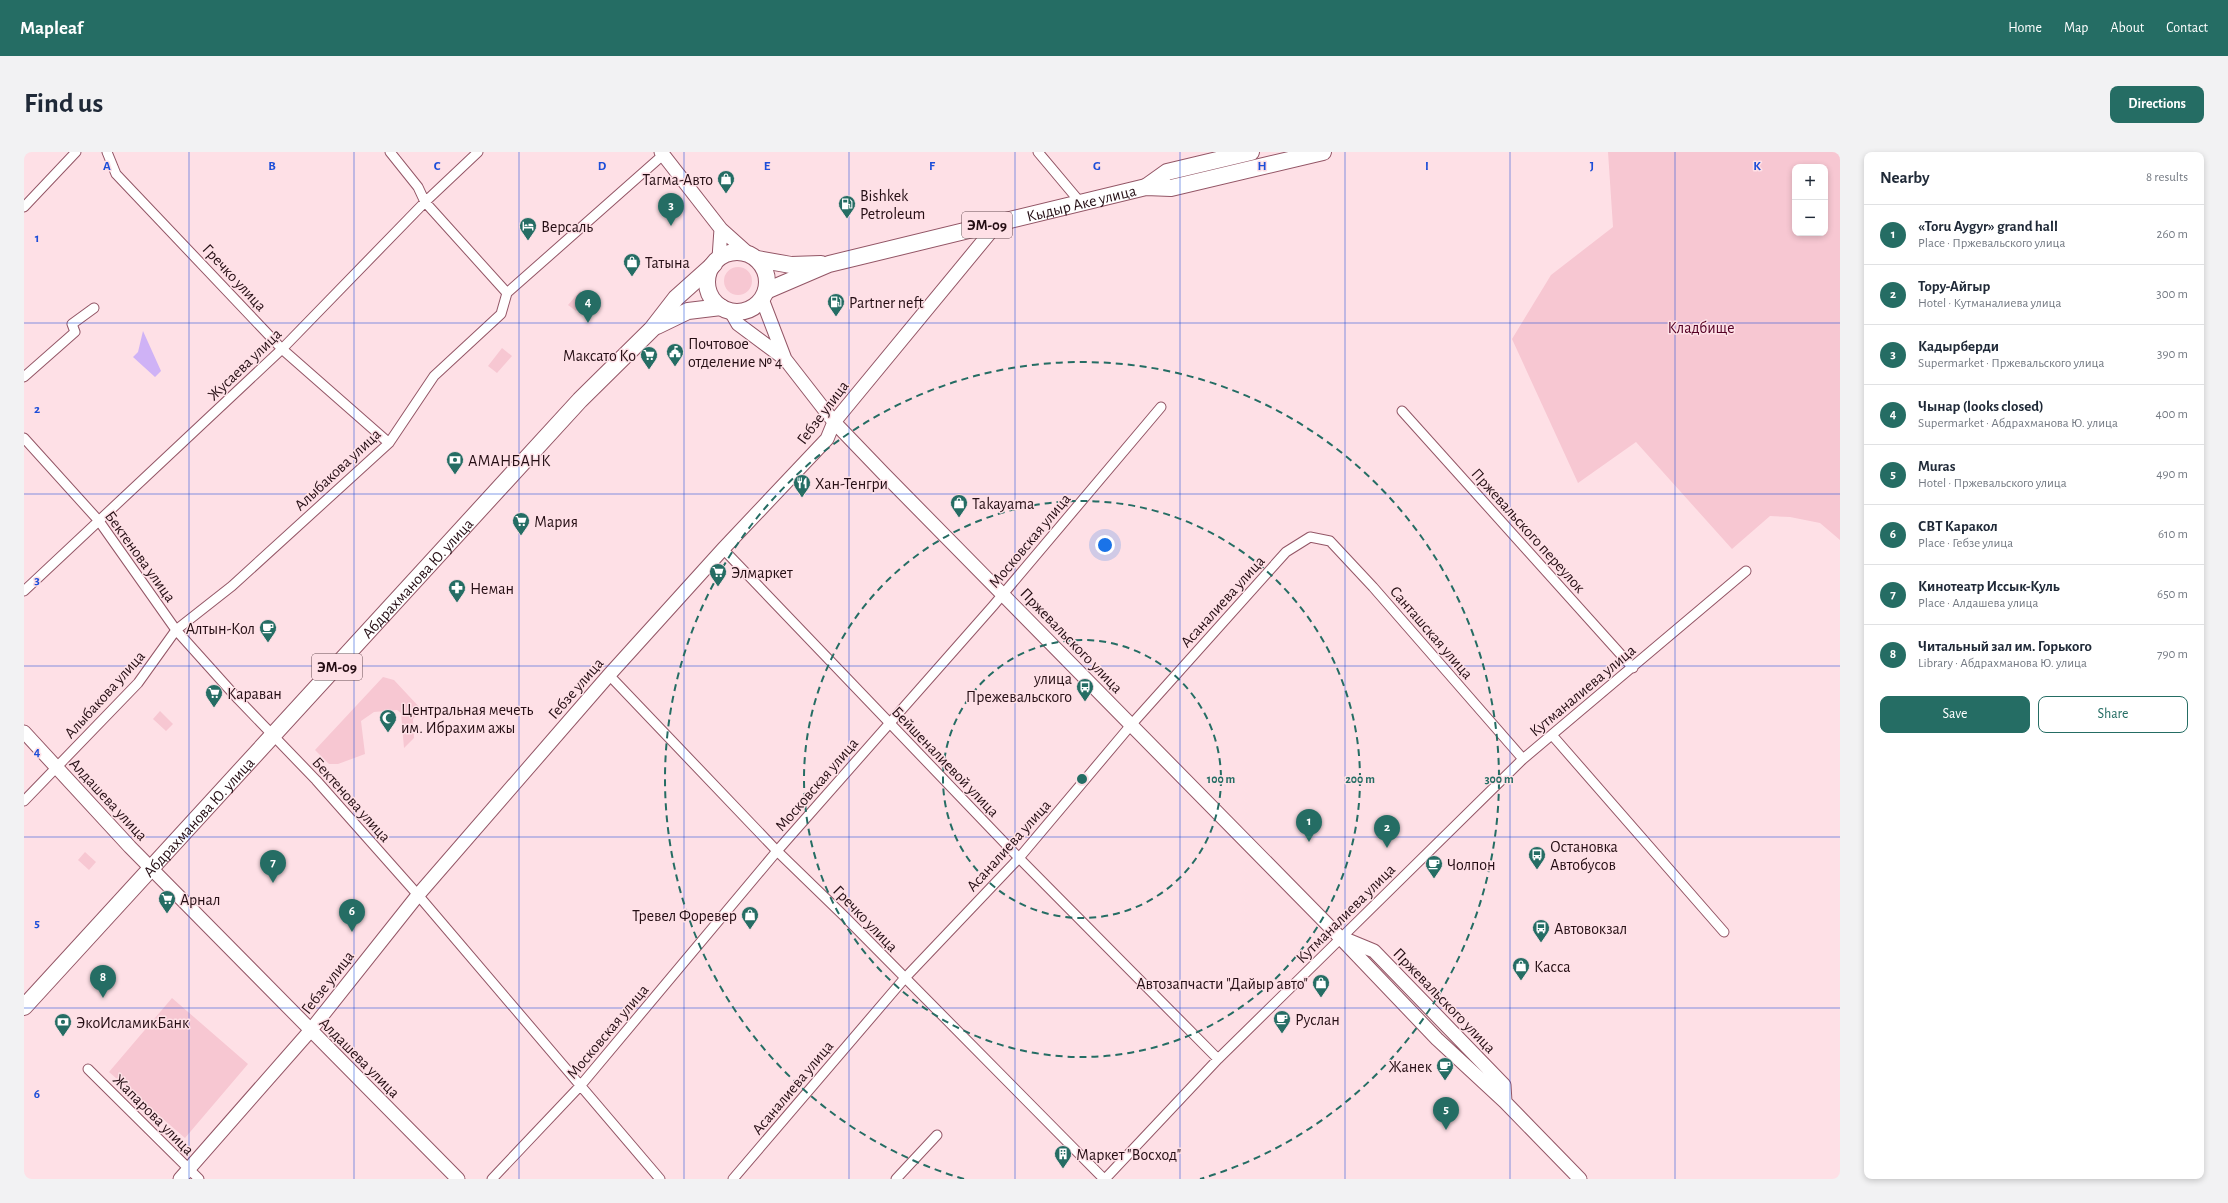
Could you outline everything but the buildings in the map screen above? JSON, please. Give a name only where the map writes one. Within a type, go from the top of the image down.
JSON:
[{"type":"highway","name":"Кыдыр Аке улица","points":[[1146,187],[1167,172],[1251,152]]},
{"type":"highway","name":"Кыдыр Аке улица","points":[[764,295],[829,264],[1146,187],[1171,188],[1323,152]]},
{"type":"highway","name":"ЭМ-09","points":[[716,261],[734,252],[754,257]]},
{"type":"highway","name":"Кыдыр Аке улица","points":[[754,257],[791,265],[829,264]]},
{"type":"highway","points":[[754,257],[766,274],[764,295]]},
{"type":"highway","points":[[716,261],[710,270],[708,285],[714,301],[726,309]]},
{"type":"highway","name":"Абдрахманова Ю. улица","points":[[24,1007],[580,400],[652,329],[676,298],[716,261]]},
{"type":"highway","name":"ЭМ-09","points":[[726,309],[748,310],[764,295]]},
{"type":"highway","name":"Абдрахманова Ю. улица","points":[[652,329],[688,311],[726,309]]},
{"type":"main road","points":[[662,153],[721,229],[754,257]]},
{"type":"main road","name":"Гебзе улица","points":[[184,1174],[310,1030],[418,895],[609,675],[722,549],[827,439],[834,422],[998,223]]},
{"type":"main road","points":[[716,261],[721,229]]},
{"type":"main road","name":"Пржевальского улица","points":[[764,295],[785,360]]},
{"type":"main road","name":"Пржевальского улица","points":[[726,309],[738,324],[785,360],[834,422],[1342,938],[1437,1039],[1506,1102],[1580,1179]]},
{"type":"main road","name":"Алдашева улица","points":[[24,732],[151,868],[458,1179]]},
{"type":"street","points":[[24,206],[76,152]]},
{"type":"street","name":"Гречко улица","points":[[107,152],[116,174],[282,349],[389,443]]},
{"type":"street","points":[[390,152],[418,187],[426,202],[508,293],[662,153]]},
{"type":"street","name":"Жусаева улица","points":[[24,591],[282,349],[426,202],[478,152]]},
{"type":"street","points":[[1038,152],[1080,202]]},
{"type":"street","name":"Алыбакова улица","points":[[24,801],[138,683],[176,630],[232,586],[389,443],[434,376],[501,314],[508,293]]},
{"type":"street","points":[[24,378],[75,332],[72,324],[94,308]]},
{"type":"street","name":"Московская улица","points":[[492,1179],[581,1085],[777,851],[1002,594],[1162,407]]},
{"type":"street","name":"Пржевальского переулок","points":[[1402,411],[1633,668]]},
{"type":"street","name":"Бектенова улица","points":[[24,438],[99,521],[176,630],[238,699],[274,735],[418,895],[660,1179]]},
{"type":"street","name":"Асаналиева улица","points":[[733,1179],[904,979],[1019,858],[1131,725],[1286,552],[1310,537]]},
{"type":"street","name":"Санташская улица","points":[[1310,537],[1330,541],[1373,587],[1524,759]]},
{"type":"street","name":"Бейшеналиевой улица","points":[[722,549],[1019,858],[1218,1059]]},
{"type":"street","name":"Кутманалиева улица","points":[[1104,1179],[1218,1059],[1524,759],[1746,572]]},
{"type":"street","name":"Гречко улица","points":[[609,675],[777,851],[844,916],[904,979],[1104,1179]]},
{"type":"street","points":[[1552,735],[1724,932]]},
{"type":"street","name":"Жапарова улица","points":[[88,1070],[184,1174],[199,1179]]},
{"type":"street","points":[[896,1179],[937,1135]]},
{"type":"green space","name":"Кладбище","points":[[1608,152],[1840,152],[1840,540],[1820,523],[1790,517],[1770,516],[1732,549],[1636,442],[1578,483],[1512,339],[1551,275],[1613,227]]},
{"type":"green space","points":[[738,267],[748,271],[752,281],[748,291],[738,295],[728,291],[724,281],[728,271]]},
{"type":"green space","points":[[580,291],[588,297],[576,311],[568,305]]},
{"type":"green space","points":[[502,348],[512,356],[497,373],[488,366]]},
{"type":"green space","points":[[383,677],[394,680],[421,709],[413,719],[414,738],[404,748],[401,713],[397,710],[374,712],[361,721],[365,754],[338,764],[329,764],[315,750]]},
{"type":"green space","points":[[160,711],[173,724],[166,731],[153,719]]},
{"type":"green space","points":[[85,852],[96,862],[89,870],[78,860]]},
{"type":"green space","points":[[172,998],[248,1064],[185,1138],[109,1072]]},
{"type":"shaded area","points":[[143,331],[161,371],[155,377],[133,357],[138,352]]},
{"type":"place","name":"Тагма-Авто","points":[[726,194]]},
{"type":"place","name":"Bishkek Petroleum","points":[[847,219]]},
{"type":"place","name":"Кадырберди","points":[[671,226]]},
{"type":"place","name":"Версаль","points":[[528,241]]},
{"type":"place","name":"Татына","points":[[632,277]]},
{"type":"place","name":"Partner neft","points":[[836,317]]},
{"type":"place","name":"Чынар (looks closed)","points":[[588,323]]},
{"type":"place","name":"Почтовое отделение № 4","points":[[675,367]]},
{"type":"place","name":"Максато Ко","points":[[649,370]]},
{"type":"place","name":"АМАНБАНК","points":[[455,475]]},
{"type":"place","name":"Хан-Тенгри","points":[[802,498]]},
{"type":"place","name":"Takayama","points":[[959,518]]},
{"type":"place","name":"Мария","points":[[521,536]]},
{"type":"place","name":"Элмаркет","points":[[718,587]]},
{"type":"place","name":"Неман","points":[[457,603]]},
{"type":"place","name":"Алтын-Кол","points":[[268,643]]},
{"type":"place","name":"улица Прежевальского","points":[[1085,702]]},
{"type":"place","name":"Караван","points":[[214,708]]},
{"type":"place","name":"Центральная мечеть им. Ибрахим ажы","points":[[388,733]]},
{"type":"place","name":"«Toru Aygyr» grand hall","points":[[1309,842]]},
{"type":"place","name":"Тору-Айгыр","points":[[1387,848]]},
{"type":"place","name":"Остановка Автобусов","points":[[1537,870]]},
{"type":"place","name":"Чолпон","points":[[1434,879]]},
{"type":"place","name":"Кинотеатр Иссык-Куль","points":[[273,883]]},
{"type":"place","name":"Арнал","points":[[167,914]]},
{"type":"place","name":"Тревел Форевер","points":[[750,930]]},
{"type":"place","name":"СВТ Каракол","points":[[352,932]]},
{"type":"place","name":"Автовокзал","points":[[1541,943]]},
{"type":"place","name":"Касса","points":[[1521,981]]},
{"type":"place","name":"Читальный зал им. Горького","points":[[103,998]]},
{"type":"place","name":"Автозапчасти \"Дайыр авто\"","points":[[1321,998]]},
{"type":"place","name":"Руслан","points":[[1282,1034]]},
{"type":"place","name":"ЭкоИсламикБанк","points":[[63,1037]]},
{"type":"place","name":"Жанек","points":[[1445,1081]]},
{"type":"place","name":"Muras","points":[[1446,1130]]},
{"type":"place","name":"Маркет \"Восход\"","points":[[1063,1169]]}]
